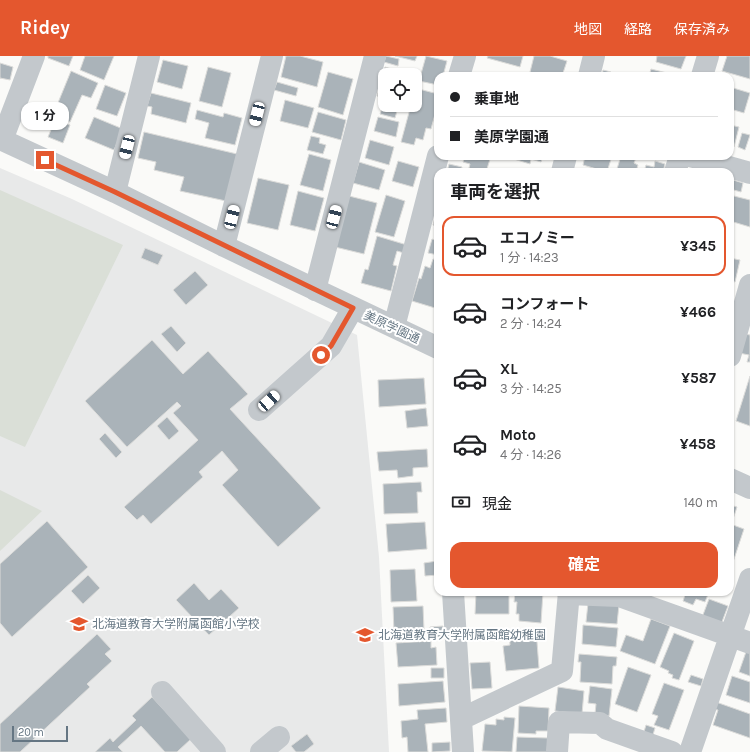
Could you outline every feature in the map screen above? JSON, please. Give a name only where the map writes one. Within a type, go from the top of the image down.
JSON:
[{"type":"street","points":[[1,140],[34,56]]},
{"type":"street","points":[[115,192],[149,56]]},
{"type":"street","points":[[224,246],[272,56]]},
{"type":"street","points":[[315,290],[375,56]]},
{"type":"street","points":[[461,72],[465,56]]},
{"type":"street","points":[[590,72],[594,56]]},
{"type":"street","points":[[703,72],[708,56]]},
{"type":"street","name":"美原学園通","points":[[1,140],[115,192],[315,290],[434,346]]},
{"type":"street","points":[[704,160],[732,168]]},
{"type":"street","points":[[734,168],[750,173]]},
{"type":"street","points":[[394,327],[434,172]]},
{"type":"street","points":[[734,342],[750,285]]},
{"type":"street","points":[[259,410],[331,346],[353,308]]},
{"type":"street","points":[[734,481],[750,488]]},
{"type":"street","points":[[690,752],[750,579]]},
{"type":"street","points":[[453,596],[463,752]]},
{"type":"street","points":[[461,718],[562,671],[569,596]]},
{"type":"street","points":[[619,596],[750,643]]},
{"type":"street","points":[[162,692],[215,752]]},
{"type":"street","points":[[557,752],[559,722],[600,723],[607,729],[672,752]]},
{"type":"street","points":[[260,752],[279,737]]},
{"type":"shaded area","points":[[0,168],[72,199],[357,335],[379,557],[389,752],[0,752]]},
{"type":"shaded area","points":[[0,190],[123,245],[25,447],[0,436]]},
{"type":"shaded area","points":[[0,490],[42,511],[0,551]]},
{"type":"building","points":[[48,56],[73,56],[69,66],[48,58]]},
{"type":"building","points":[[85,56],[114,56],[104,80],[80,70]]},
{"type":"building","points":[[286,56],[300,56],[323,62],[317,87],[281,77]]},
{"type":"building","points":[[386,56],[399,59],[398,66],[384,62]]},
{"type":"building","points":[[395,56],[417,56],[415,61]]},
{"type":"building","points":[[426,56],[447,61],[444,72],[434,72],[434,84],[422,82],[422,70]]},
{"type":"building","points":[[488,56],[523,56],[520,67],[487,58]]},
{"type":"building","points":[[534,56],[550,56],[567,61],[563,72],[530,72]]},
{"type":"building","points":[[657,56],[686,56],[681,69],[656,62]]},
{"type":"building","points":[[727,56],[750,56],[750,79],[734,74],[734,72],[722,71]]},
{"type":"building","points":[[163,60],[188,66],[182,89],[157,82]]},
{"type":"building","points":[[0,63],[13,67],[10,80],[0,78]]},
{"type":"building","points":[[208,67],[231,73],[222,107],[199,101]]},
{"type":"building","points":[[651,69],[663,72],[650,72]]},
{"type":"building","points":[[71,71],[98,83],[91,98],[82,95],[70,122],[53,115]]},
{"type":"building","points":[[328,72],[353,79],[343,115],[318,107]]},
{"type":"building","points":[[277,82],[298,88],[296,96],[274,90]]},
{"type":"building","points":[[105,85],[126,93],[117,116],[96,109]]},
{"type":"building","points":[[734,88],[750,93],[744,113],[734,110]]},
{"type":"building","points":[[422,90],[434,93],[434,118],[431,129],[426,128],[423,140],[416,138],[414,145],[401,142],[409,112],[422,112]]},
{"type":"building","points":[[151,93],[191,103],[186,123],[151,114],[152,107],[147,106]]},
{"type":"building","points":[[285,100],[314,108],[308,128],[280,121]]},
{"type":"building","points":[[197,110],[223,117],[224,113],[242,118],[235,145],[205,138],[209,123],[195,119]]},
{"type":"building","points":[[318,112],[346,120],[341,140],[312,132]]},
{"type":"building","points":[[381,112],[397,112],[395,118],[380,114]]},
{"type":"building","points":[[94,117],[123,129],[114,150],[85,138]]},
{"type":"building","points":[[378,117],[399,122],[396,137],[374,131]]},
{"type":"building","points":[[55,120],[70,125],[63,143],[48,137]]},
{"type":"building","points":[[734,126],[739,127],[734,147]]},
{"type":"building","points":[[144,132],[237,154],[226,201],[180,191],[184,177],[154,170],[156,162],[138,158]]},
{"type":"building","points":[[742,133],[750,135],[745,150],[738,147]]},
{"type":"building","points":[[311,136],[320,138],[319,143],[326,145],[323,154],[307,150]]},
{"type":"building","points":[[370,140],[394,147],[389,165],[365,158]]},
{"type":"building","points":[[309,154],[331,160],[323,191],[300,185]]},
{"type":"building","points":[[464,160],[490,160],[487,168],[469,168],[470,164],[463,162]]},
{"type":"building","points":[[517,160],[531,160],[530,164]]},
{"type":"building","points":[[584,160],[611,160],[608,168],[593,168],[583,165]]},
{"type":"building","points":[[620,160],[635,160],[634,163],[638,165],[637,168],[617,168]]},
{"type":"building","points":[[398,161],[419,167],[413,187],[392,181]]},
{"type":"building","points":[[655,161],[665,164],[664,168],[645,168],[646,165],[654,167]]},
{"type":"building","points":[[359,162],[385,170],[379,190],[353,183]]},
{"type":"building","points":[[449,164],[462,167],[462,168],[448,168]]},
{"type":"building","points":[[258,178],[289,185],[278,230],[247,223]]},
{"type":"building","points":[[734,180],[743,183],[741,192],[734,190]]},
{"type":"building","points":[[298,191],[324,198],[315,231],[290,225]]},
{"type":"building","points":[[386,195],[405,201],[394,237],[375,232]]},
{"type":"building","points":[[349,196],[377,203],[364,254],[335,247]]},
{"type":"building","points":[[734,196],[750,200],[750,227],[734,222]]},
{"type":"building","points":[[377,236],[407,245],[404,253],[397,251],[393,265],[397,266],[391,291],[361,283],[365,269],[368,270]]},
{"type":"building","points":[[432,239],[434,240],[434,254],[428,253]]},
{"type":"building","points":[[145,248],[163,255],[158,265],[141,258]]},
{"type":"building","points":[[434,259],[434,308],[412,301],[419,278],[421,279],[425,266],[430,268]]},
{"type":"building","points":[[734,259],[740,260],[734,282]]},
{"type":"building","points":[[195,271],[208,285],[186,305],[173,290]]},
{"type":"building","points":[[171,326],[186,343],[177,352],[161,334]]},
{"type":"building","points":[[745,334],[750,335],[750,362],[747,362],[749,355],[739,353]]},
{"type":"building","points":[[152,340],[183,374],[208,351],[248,394],[230,409],[321,508],[278,547],[222,485],[238,470],[222,451],[199,472],[203,477],[151,524],[143,515],[137,520],[124,507],[198,440],[173,413],[181,406],[177,402],[127,447],[85,401]]},
{"type":"building","points":[[750,376],[750,426],[736,421]]},
{"type":"building","points":[[424,378],[426,404],[379,407],[378,380]]},
{"type":"building","points":[[426,408],[428,426],[407,428],[405,411]]},
{"type":"building","points":[[167,417],[179,431],[169,440],[157,426]]},
{"type":"building","points":[[105,433],[122,452],[116,458],[99,439]]},
{"type":"building","points":[[427,449],[428,467],[413,468],[413,476],[398,478],[397,470],[379,471],[377,452]]},
{"type":"building","points":[[421,482],[422,492],[417,492],[418,513],[384,514],[383,484]]},
{"type":"building","points":[[734,506],[737,507],[734,516]]},
{"type":"building","points":[[47,521],[88,567],[12,637],[0,623],[0,564]]},
{"type":"building","points":[[425,522],[427,549],[388,552],[386,524]]},
{"type":"building","points":[[734,525],[744,529],[734,559]]},
{"type":"building","points":[[434,561],[434,575],[425,576],[424,563]]},
{"type":"building","points":[[415,569],[417,601],[391,602],[390,570]]},
{"type":"building","points":[[88,575],[100,588],[83,604],[71,591]]},
{"type":"building","points":[[194,583],[209,600],[221,589],[239,608],[209,635],[176,600]]},
{"type":"building","points":[[476,596],[509,596],[509,614],[475,614]]},
{"type":"building","points":[[515,596],[543,596],[541,623],[519,621],[519,614],[516,614],[517,602],[514,602]]},
{"type":"building","points":[[685,596],[707,596],[705,602],[696,599],[693,605],[683,601]]},
{"type":"building","points":[[709,599],[728,606],[720,627],[701,620]]},
{"type":"building","points":[[588,603],[619,605],[617,624],[586,622]]},
{"type":"building","points":[[423,606],[424,630],[394,632],[393,607]]},
{"type":"building","points":[[651,619],[670,626],[655,664],[620,651],[626,635],[643,641]]},
{"type":"building","points":[[583,625],[618,628],[616,647],[582,644]]},
{"type":"building","points":[[443,626],[443,637],[430,637],[430,627]]},
{"type":"building","points":[[536,629],[539,668],[506,671],[503,646],[510,645],[509,631]]},
{"type":"building","points":[[674,633],[694,641],[679,680],[672,678],[673,675],[668,673],[669,671],[660,667]]},
{"type":"building","points":[[97,634],[111,649],[105,654],[112,661],[87,684],[90,687],[20,752],[0,752],[0,724]]},
{"type":"building","points":[[431,641],[431,648],[436,647],[437,665],[398,667],[396,643]]},
{"type":"building","points":[[747,649],[750,651],[750,676],[739,672]]},
{"type":"building","points":[[579,654],[617,657],[616,666],[613,666],[612,684],[580,682],[581,662],[578,662]]},
{"type":"building","points":[[490,662],[492,688],[472,689],[470,663]]},
{"type":"building","points":[[628,667],[651,675],[637,712],[615,704]]},
{"type":"building","points":[[431,668],[444,668],[444,678],[431,678]]},
{"type":"building","points":[[691,675],[703,679],[701,686],[688,682]]},
{"type":"building","points":[[732,676],[750,682],[750,703],[726,695]]},
{"type":"building","points":[[443,681],[445,702],[399,706],[398,684]]},
{"type":"building","points":[[664,683],[684,690],[669,730],[654,725],[658,716],[652,714]]},
{"type":"building","points":[[590,686],[612,689],[609,716],[595,714],[596,704],[588,703]]},
{"type":"building","points":[[558,687],[584,691],[582,714],[555,711]]},
{"type":"building","points":[[152,697],[191,739],[177,752],[165,752],[141,726],[118,747],[123,752],[95,752],[110,738],[113,742],[136,720],[132,716]]},
{"type":"building","points":[[716,702],[750,714],[750,738],[713,725],[718,710],[713,709]]},
{"type":"building","points":[[519,706],[549,708],[548,731],[536,731],[536,734],[518,733]]},
{"type":"building","points":[[446,708],[447,722],[425,724],[428,752],[408,752],[407,737],[402,738],[401,721],[418,719],[417,710]]},
{"type":"building","points":[[504,717],[515,718],[512,752],[482,751],[485,724],[496,725],[496,719],[504,720]]},
{"type":"building","points":[[646,725],[655,728],[652,738],[643,735]]},
{"type":"building","points":[[307,734],[314,744],[304,752],[296,752],[291,746]]},
{"type":"building","points":[[517,737],[548,738],[547,752],[516,752]]},
{"type":"building","points":[[450,742],[450,751],[432,752],[432,743]]},
{"type":"place","name":"北海道教育大学附属函館小学校","points":[[79,624]]},
{"type":"place","name":"北海道教育大学附属函館幼稚園","points":[[365,635]]},
{"type":"route","points":[[45,160],[115,192],[353,308],[331,346],[321,355]]}]
